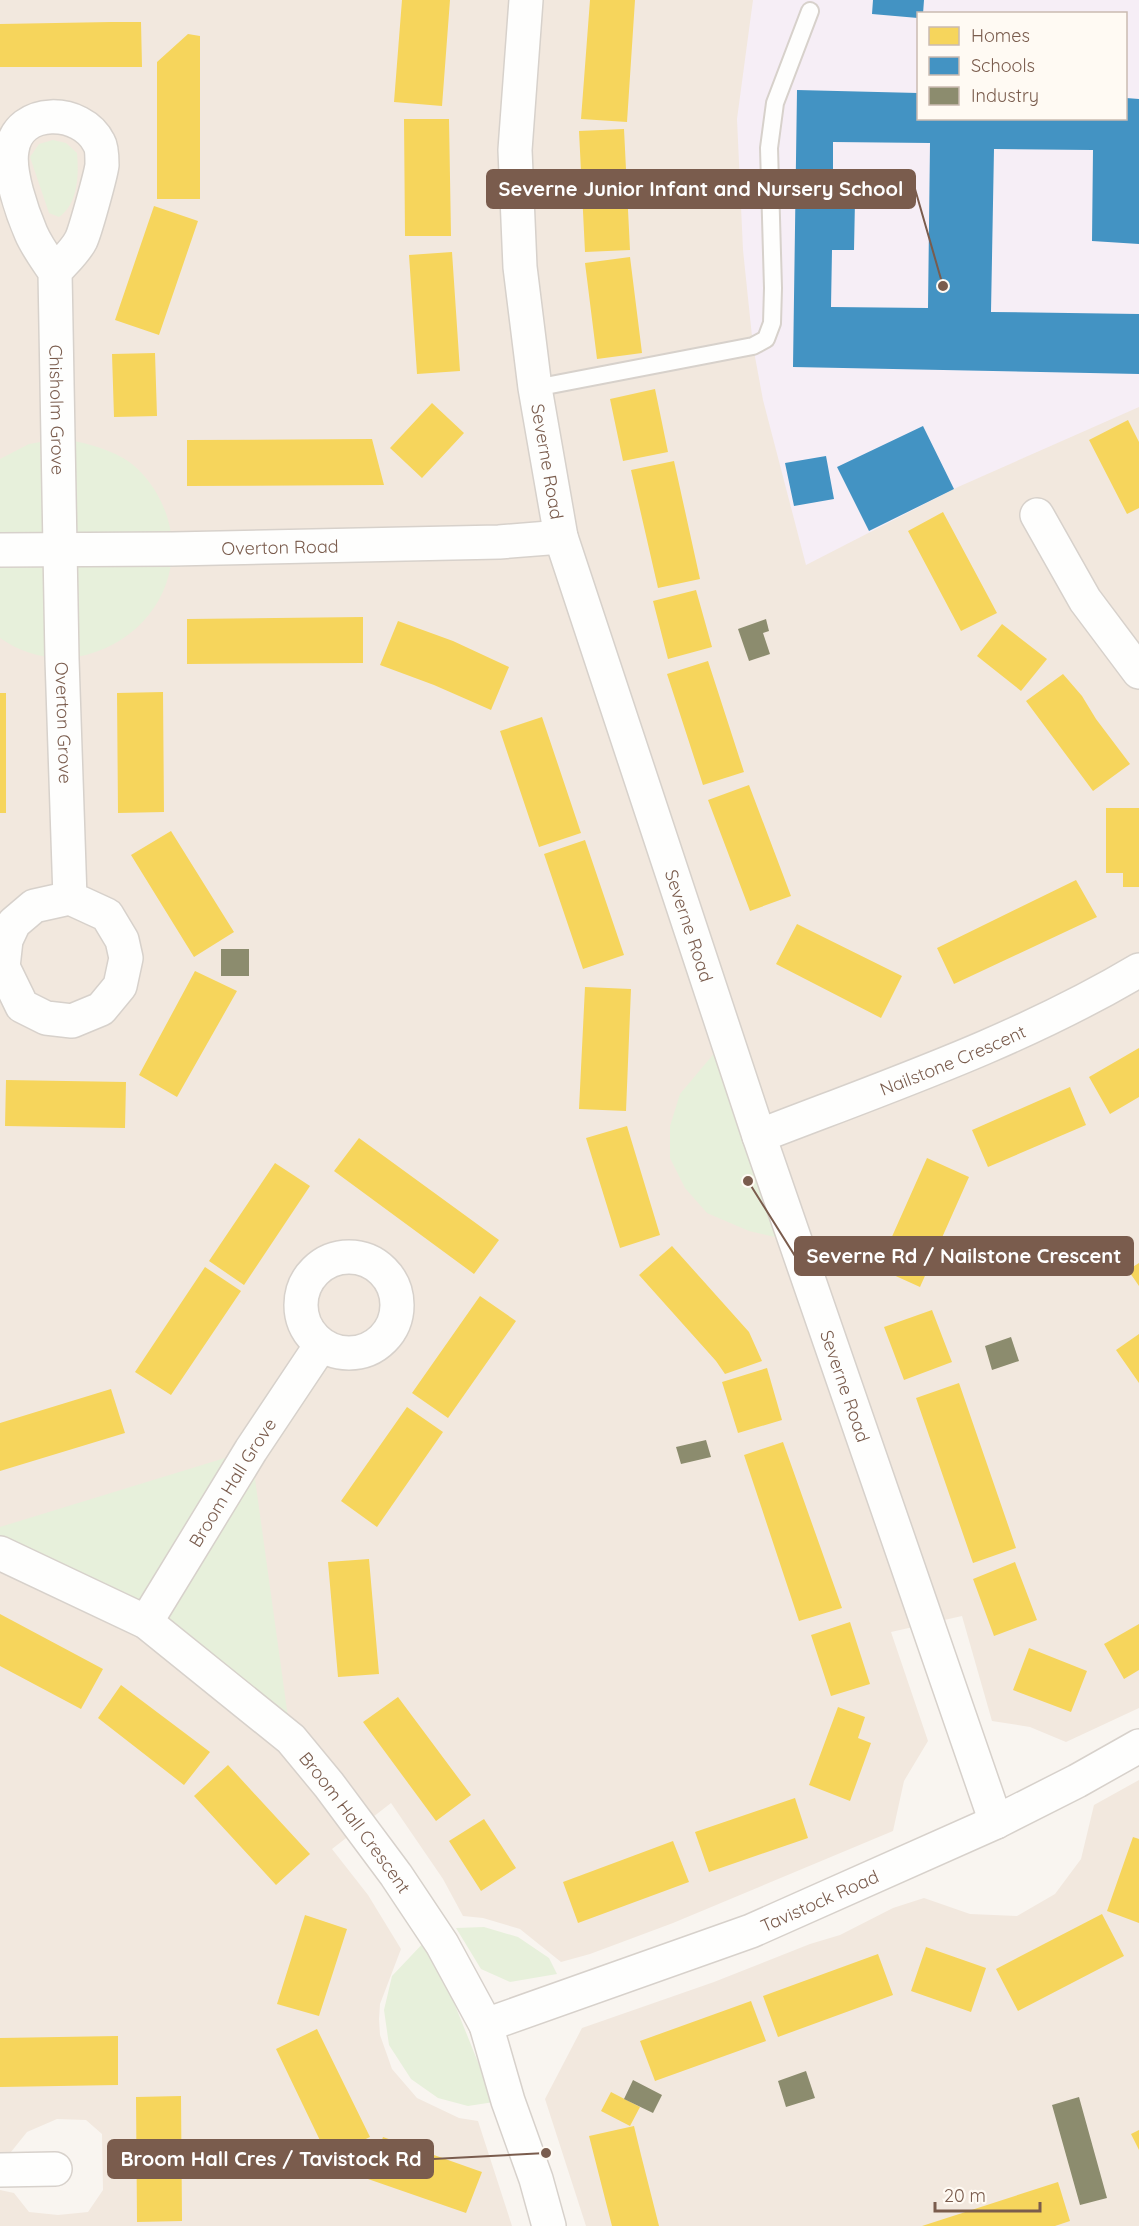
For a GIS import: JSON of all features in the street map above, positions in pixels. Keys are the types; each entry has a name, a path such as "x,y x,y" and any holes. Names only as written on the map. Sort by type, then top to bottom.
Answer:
{"street":[{"name":"Severne Road","path":"526,0 515,150 520,267 536,388 561,537 759,1136 996,1822"},
{"name":"Chisholm Grove","path":"55,272 60,549"},
{"path":"1037,515 1085,600 1139,672"},
{"name":"Overton Road","path":"0,550 172,549 488,542 561,537"},
{"name":"Overton Grove","path":"60,549 70,898"},
{"name":"Nailstone Crescent","path":"759,1136 1022,1033 1139,970"},
{"name":"Broom Hall Grove","path":"146,1622 251,1449 321,1346"},
{"name":"Broom Hall Crescent","path":"0,1553 146,1622 291,1739 329,1785 396,1875 442,1944 486,2025 549,2226"},
{"name":"Tavistock Road","path":"486,2025 751,1931 996,1822 1077,1781 1139,1746"},
{"path":"0,2170 55,2169"}],"lane":[{"path":"536,388 753,346 766,339 772,323 769,148 775,103 810,11"}],"shaded area":[{"path":"0,0 1139,0 1139,1708 1066,1742 1030,1727 992,1721 962,1616 891,1632 928,1741 904,1781 893,1831 673,1923 590,1954 561,1962 520,1929 483,1918 463,1916 443,1879 391,1803 332,1849 368,1895 401,1949 380,2004 380,2035 392,2069 417,2098 459,2118 478,2121 512,2226 0,2226 0,2190 14,2193 29,2212 58,2215 88,2212 103,2190 102,2134 86,2120 57,2119 27,2132 11,2152 0,2155"},
{"path":"753,0 1139,0 1139,407 958,487 806,565 763,400 753,346 743,250 737,119"},
{"path":"1139,1780 1139,2226 586,2226 545,2099 582,2028 840,1935 893,1908 924,1898 970,1914 1017,1916 1055,1894 1081,1859 1094,1805"}],"green space":[{"path":"53,140 66,143 77,153 78,170 74,197 59,217 49,213 30,157 39,144"},
{"path":"58,439 83,443 108,451 138,469 157,494 168,519 172,544 170,569 163,592 150,613 133,631 111,645 86,655 63,658 30,653 0,638 0,459 29,444"},
{"path":"727,1038 796,1242 749,1231 707,1213 685,1188 670,1158 670,1126 680,1094"},
{"path":"251,1450 291,1739 146,1622 0,1553 0,1527"},
{"path":"484,1927 518,1937 549,1958 557,1974 510,1982 481,1969 456,1928"},
{"path":"428,1938 494,2102 468,2106 438,2098 411,2079 389,2045 384,2010 392,1976"}],"building: Homes":[{"path":"402,0 450,0 442,106 394,102"},
{"path":"590,0 635,0 627,122 581,119"},
{"path":"141,22 142,67 0,67 0,24"},
{"path":"188,34 200,36 200,199 157,199 157,62"},
{"path":"404,119 449,119 451,236 405,236"},
{"path":"624,129 630,250 585,252 579,131"},
{"path":"154,206 198,221 159,335 115,320"},
{"path":"452,252 460,371 417,374 409,255"},
{"path":"630,257 642,353 597,359 585,263"},
{"path":"155,353 157,416 114,417 112,354"},
{"path":"655,389 668,452 623,461 610,399"},
{"path":"432,403 464,433 422,478 390,448"},
{"path":"1128,420 1139,442 1139,508 1127,514 1089,440"},
{"path":"372,439 384,485 187,486 187,440"},
{"path":"674,461 700,579 658,588 631,470"},
{"path":"943,512 997,613 961,631 908,531"},
{"path":"696,590 712,647 668,659 653,601"},
{"path":"363,617 363,663 187,664 187,619"},
{"path":"398,621 453,641 509,667 491,710 380,665"},
{"path":"1002,624 1047,659 1021,691 977,656"},
{"path":"708,661 744,772 703,785 667,674"},
{"path":"1063,674 1082,696 1096,719 1130,764 1093,791 1026,701"},
{"path":"163,692 164,812 118,813 117,693"},
{"path":"0,693 6,693 6,813 0,813"},
{"path":"542,717 581,833 539,847 500,731"},
{"path":"749,785 791,896 750,911 708,800"},
{"path":"1106,808 1139,808 1139,887 1123,887 1123,873 1106,873"},
{"path":"171,831 234,932 194,957 131,855"},
{"path":"585,840 624,955 583,969 544,854"},
{"path":"1076,880 1097,917 954,984 937,948"},
{"path":"797,924 902,976 881,1018 776,964"},
{"path":"195,971 237,991 177,1097 139,1075"},
{"path":"585,987 631,989 626,1111 579,1109"},
{"path":"1139,1048 1139,1097 1110,1114 1089,1077"},
{"path":"6,1080 126,1082 125,1128 5,1126"},
{"path":"1070,1087 1086,1125 988,1167 972,1130"},
{"path":"627,1126 660,1235 620,1248 586,1138"},
{"path":"359,1138 499,1240 474,1274 334,1171"},
{"path":"927,1158 969,1177 920,1287 878,1268"},
{"path":"275,1163 310,1186 244,1285 209,1261"},
{"path":"672,1246 749,1332 762,1361 725,1374 639,1275"},
{"path":"1139,1263 1139,1286 1128,1270"},
{"path":"205,1267 241,1291 171,1395 135,1372"},
{"path":"480,1296 516,1321 448,1418 412,1393"},
{"path":"932,1310 952,1362 904,1380 884,1327"},
{"path":"1139,1334 1139,1383 1116,1350"},
{"path":"767,1368 782,1420 738,1433 722,1382"},
{"path":"959,1383 1016,1548 973,1563 916,1398"},
{"path":"111,1389 125,1433 0,1471 0,1423"},
{"path":"407,1407 443,1432 377,1527 341,1501"},
{"path":"783,1442 842,1608 799,1621 744,1455"},
{"path":"369,1559 379,1674 338,1677 328,1562"},
{"path":"1015,1562 1037,1620 994,1636 973,1579"},
{"path":"0,1614 103,1669 81,1709 0,1666"},
{"path":"850,1622 870,1684 831,1696 811,1635"},
{"path":"1139,1624 1139,1670 1124,1679 1104,1644"},
{"path":"1029,1648 1087,1671 1071,1712 1013,1690"},
{"path":"121,1685 210,1752 184,1785 98,1718"},
{"path":"398,1697 471,1795 436,1821 363,1722"},
{"path":"838,1707 865,1717 858,1738 871,1743 850,1801 809,1785"},
{"path":"228,1765 310,1854 276,1885 194,1796"},
{"path":"795,1798 808,1838 709,1872 695,1832"},
{"path":"484,1819 516,1868 481,1891 449,1841"},
{"path":"1133,1837 1139,1839 1139,1923 1107,1911"},
{"path":"673,1841 689,1882 578,1923 563,1882"},
{"path":"1102,1914 1124,1956 1018,2011 996,1969"},
{"path":"305,1915 347,1929 319,2016 277,2004"},
{"path":"926,1947 986,1968 971,2012 911,1991"},
{"path":"878,1954 893,1995 778,2037 763,1996"},
{"path":"751,2001 766,2041 655,2081 640,2041"},
{"path":"317,2029 370,2137 328,2157 276,2049"},
{"path":"118,2036 118,2085 0,2087 0,2038"},
{"path":"611,2092 640,2107 630,2126 601,2111"},
{"path":"181,2096 182,2221 137,2222 136,2097"},
{"path":"634,2126 659,2226 612,2226 589,2136"},
{"path":"1139,2130 1139,2150 1131,2134"},
{"path":"383,2137 482,2172 466,2213 368,2179"},
{"path":"1058,2182 1070,2221 1055,2226 922,2226"}],"building: Schools":[{"path":"873,0 924,0 923,12 917,12 917,18 872,14"},
{"path":"797,90 917,93 917,120 1127,120 1127,98 1139,99 1139,244 1092,241 1093,150 994,149 991,312 1139,314 1139,374 793,367","holes":["833,142 930,143 928,308 831,307 832,250 854,250 855,200 833,200"]},
{"path":"923,426 954,489 869,531 837,467"},
{"path":"826,456 834,499 794,506 785,463"}],"building: Industry":[{"path":"766,619 769,631 763,633 770,654 749,661 738,629"},
{"path":"221,949 249,949 249,976 221,976"},
{"path":"1011,1337 1019,1361 992,1370 985,1346"},
{"path":"706,1440 711,1457 681,1464 676,1447"},
{"path":"806,2071 815,2098 786,2107 778,2081"},
{"path":"633,2080 662,2095 653,2113 624,2099"},
{"path":"1079,2097 1107,2198 1080,2205 1052,2105"}],"place":[{"name":"Severne Junior Infant and Nursery School","path":"943,286"},
{"name":"Severne Rd / Nailstone Crescent","path":"748,1181"},
{"name":"Broom Hall Cres / Tavistock Rd","path":"546,2153"}]}
